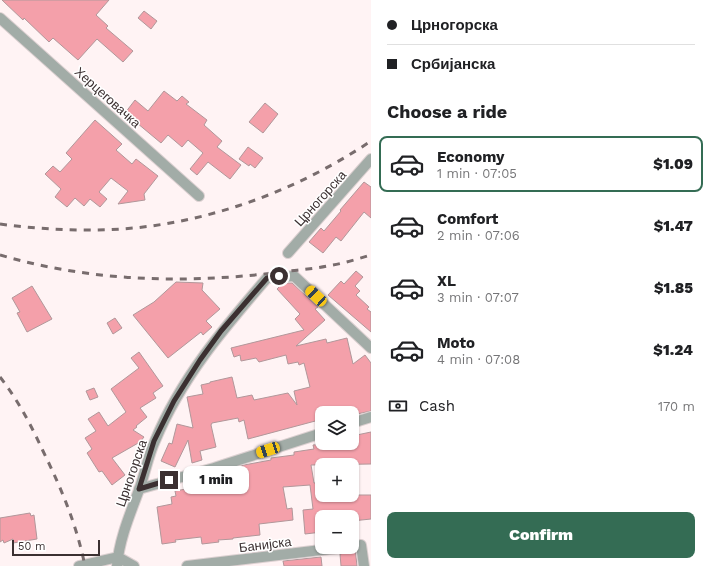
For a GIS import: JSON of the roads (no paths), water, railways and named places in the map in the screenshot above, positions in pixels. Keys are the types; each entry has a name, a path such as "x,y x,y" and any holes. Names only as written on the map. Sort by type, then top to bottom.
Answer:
{"street":[{"name":"Херцеговачка","path":"0,18 199,196"},
{"name":"Црногорска","path":"288,253 371,159"},
{"name":"Црногорска","path":"117,561 154,441 174,401 200,360 221,331 267,278 294,276 371,348"},
{"path":"359,421 371,417"},
{"path":"139,489 214,468 315,435"},
{"path":"361,545 364,566"},
{"name":"Банијска","path":"187,566 315,551"},
{"path":"79,566 117,561 134,566"}],"railway":[{"path":"0,224 66,230 126,229 200,217 272,194 339,161 371,141"},
{"path":"0,255 70,271 140,278 175,279 246,276 310,269 338,264 371,255"},
{"path":"0,377 24,413 56,479 73,521 85,566"}]}
